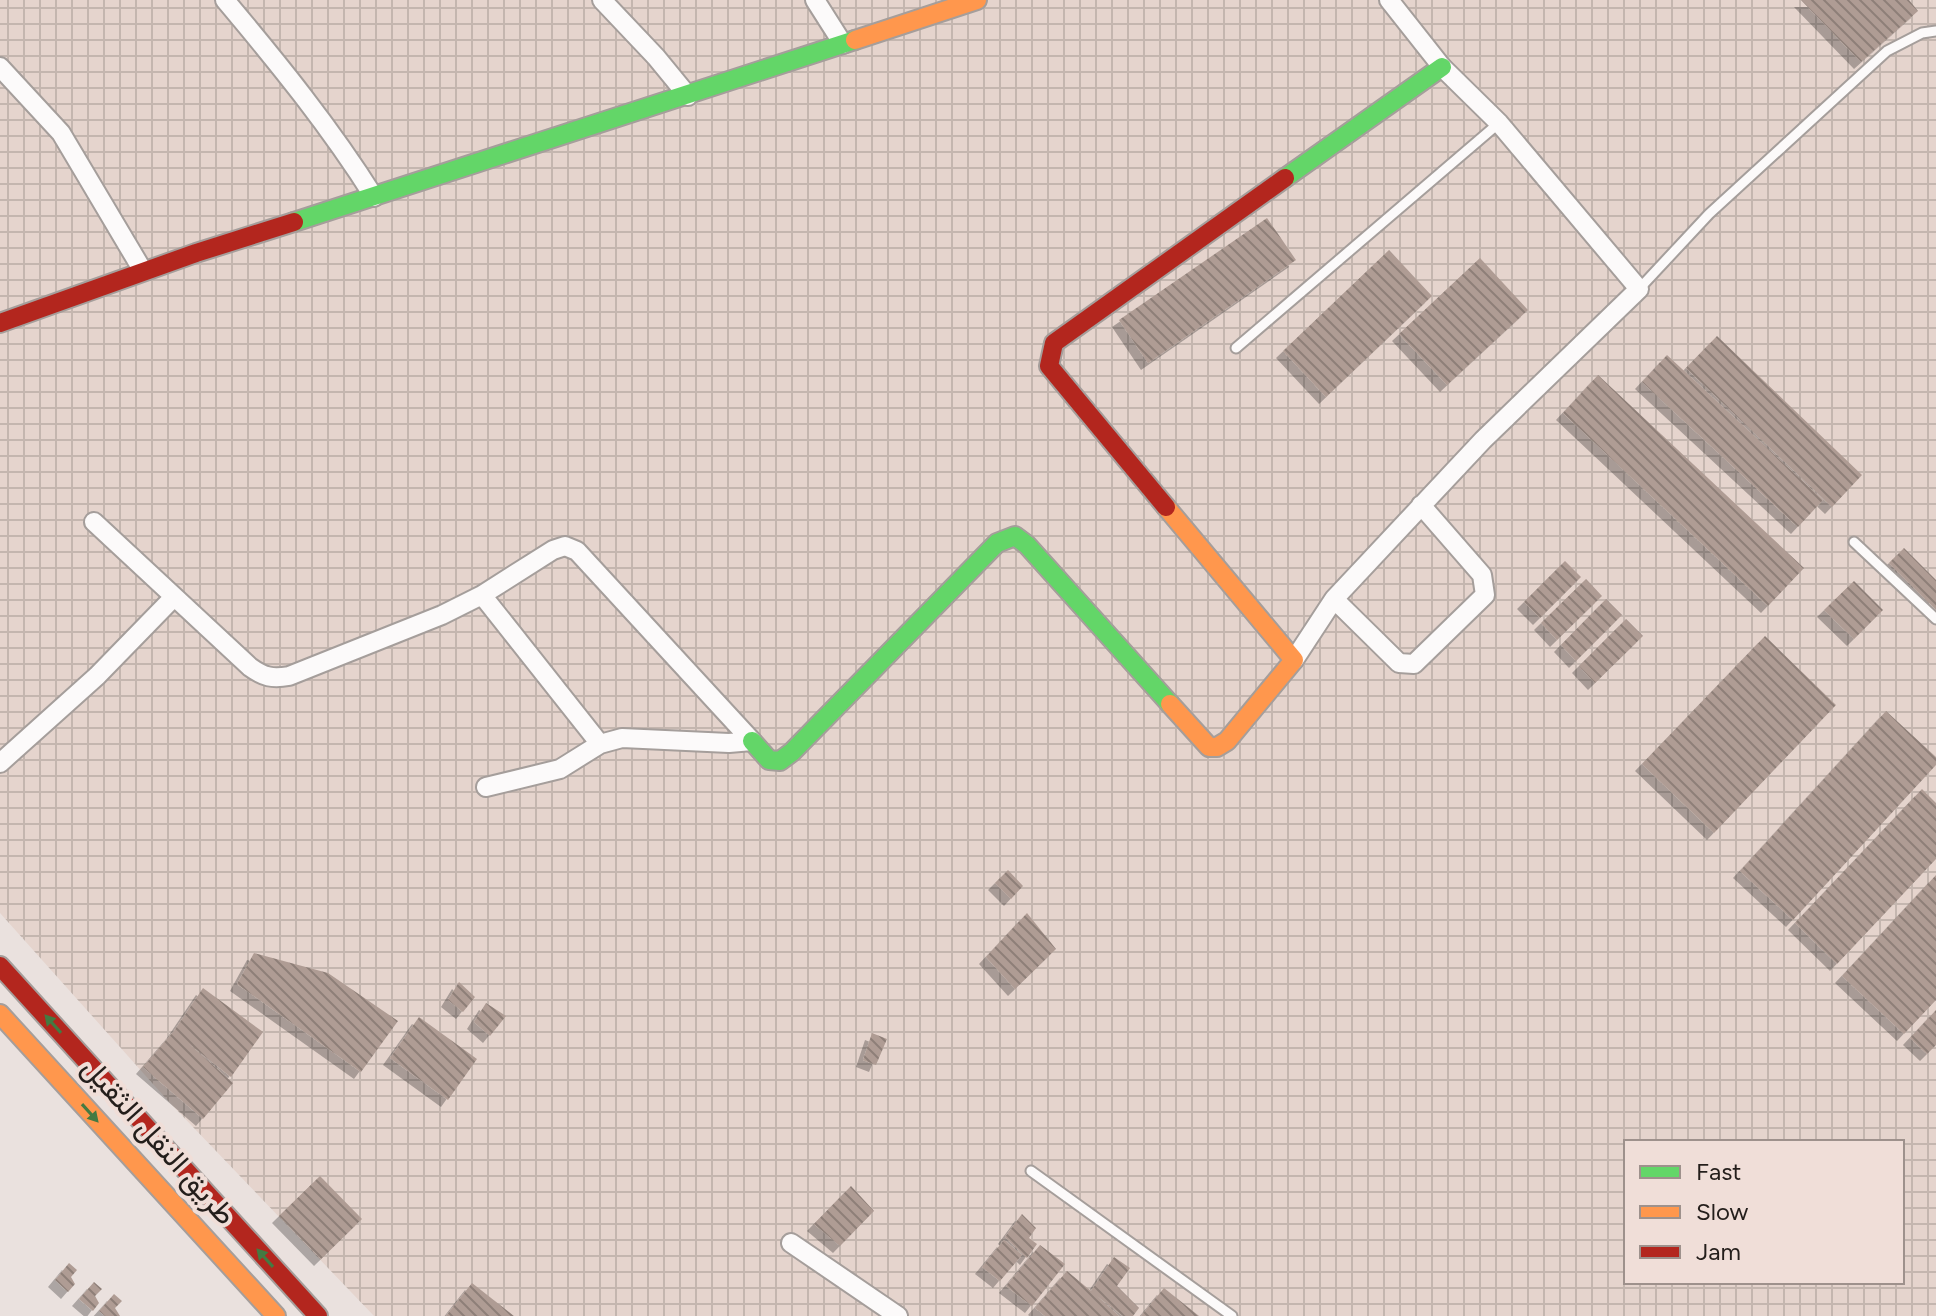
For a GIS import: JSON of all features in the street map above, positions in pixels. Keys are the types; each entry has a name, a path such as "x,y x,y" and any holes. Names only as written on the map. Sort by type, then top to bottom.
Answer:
{"main road":[{"path":"0,323 143,271 977,0"},
{"path":"752,741 769,760 780,761 792,752 997,543 1015,536 1027,545 1209,747 1217,747 1227,741 1294,660 1049,366 1050,353 1054,343 1442,67"},
{"name":"طريق النقل الثقيل","path":"0,966 318,1316"},
{"name":"طريق النقل الثقيل","path":"0,1014 276,1316"}],"street":[{"path":"225,0 340,146 374,197"},
{"path":"602,0 688,96"},
{"path":"815,0 843,44"},
{"path":"1294,660 1334,599 1421,505 1483,440 1639,289 1499,123 1442,67 1389,0"},
{"path":"0,67 61,133 143,271"},
{"path":"1334,599 1399,663 1414,664 1485,595 1482,575 1421,505"},
{"path":"94,522 250,667 265,677 276,678 289,676 442,615 565,546 577,551 752,741"},
{"path":"482,595 600,744"},
{"path":"0,763 97,676 173,598"},
{"path":"486,787 560,769 600,744 622,738 729,743 752,741"},
{"path":"791,1243 898,1316"}],"lane":[{"path":"1639,289 1709,214 1887,51 1922,33 1936,31"},
{"path":"1236,348 1499,123"},
{"path":"1854,542 1936,619"},
{"path":"1031,1171 1232,1316"}],"shaded area":[{"path":"0,0 1936,0 1936,1316 374,1316 170,1103 0,913"}],"building":[{"path":"1801,0 1909,0 1918,11 1861,62"},
{"path":"1267,218 1296,260 1148,363 1119,320"},
{"path":"1389,250 1432,296 1326,397 1283,351"},
{"path":"1480,258 1528,310 1447,385 1399,334"},
{"path":"1717,336 1862,475 1832,507 1686,368"},
{"path":"1667,355 1823,500 1798,527 1642,382"},
{"path":"1598,375 1804,568 1768,606 1563,413"},
{"path":"1904,548 1936,580 1936,610 1889,563"},
{"path":"1565,561 1581,577 1540,618 1524,602"},
{"path":"1586,579 1602,596 1557,640 1541,623"},
{"path":"1854,581 1883,610 1854,639 1824,610"},
{"path":"1606,599 1622,615 1576,661 1561,645"},
{"path":"1626,619 1643,636 1595,683 1579,666"},
{"path":"1765,636 1836,705 1714,833 1642,764"},
{"path":"1886,711 1936,757 1936,765 1793,920 1740,871"},
{"path":"1922,789 1936,803 1936,859 1837,964 1795,923"},
{"path":"1008,870 1023,886 1011,899 995,883"},
{"path":"1936,875 1936,1000 1904,1034 1842,976"},
{"path":"1027,913 1056,949 1015,989 986,957"},
{"path":"254,953 328,973 398,1021 361,1072 237,984"},
{"path":"459,982 475,997 463,1012 448,1000"},
{"path":"203,988 263,1032 231,1077 188,1043 233,1083 203,1119 143,1067 174,1031"},
{"path":"486,1003 506,1016 490,1036 474,1022"},
{"path":"1936,1010 1936,1045 1927,1054 1910,1038"},
{"path":"419,1017 477,1059 448,1100 390,1058"},
{"path":"872,1033 887,1039 876,1065 863,1060"},
{"path":"320,1176 362,1219 321,1259 279,1216"},
{"path":"851,1186 874,1211 840,1246 814,1224"},
{"path":"1022,1214 1036,1228 1029,1238 1037,1244 1027,1258 1005,1237"},
{"path":"1004,1240 1022,1255 1000,1281 982,1267"},
{"path":"1040,1245 1065,1264 1032,1306 1006,1286"},
{"path":"1114,1257 1130,1268 1117,1286 1139,1308 1133,1316 1123,1316 1097,1296 1119,1316 1045,1316 1035,1308 1067,1271 1091,1291"},
{"path":"69,1263 77,1270 71,1277 75,1284 68,1292 55,1280"},
{"path":"94,1282 102,1289 95,1296 99,1303 93,1311 79,1299"},
{"path":"472,1283 514,1316 446,1316"},
{"path":"1164,1288 1199,1316 1141,1316"},
{"path":"114,1294 122,1301 115,1308 120,1316 105,1316 99,1311"}],"traffic: fast":[{"path":"294,222 855,40"},
{"path":"1285,178 1442,67"},
{"path":"752,741 769,760 780,761 792,752 997,543 1015,536 1027,545 1170,704"}],"traffic: slow":[{"path":"855,40 977,0"},
{"path":"1166,507 1294,660 1227,741 1217,747 1209,747 1170,704"},
{"path":"0,1014 276,1316"}],"traffic: jam":[{"path":"1166,507 1049,366 1054,343 1285,178"},
{"path":"0,323 196,253 294,222"},
{"path":"0,966 318,1316"}]}
